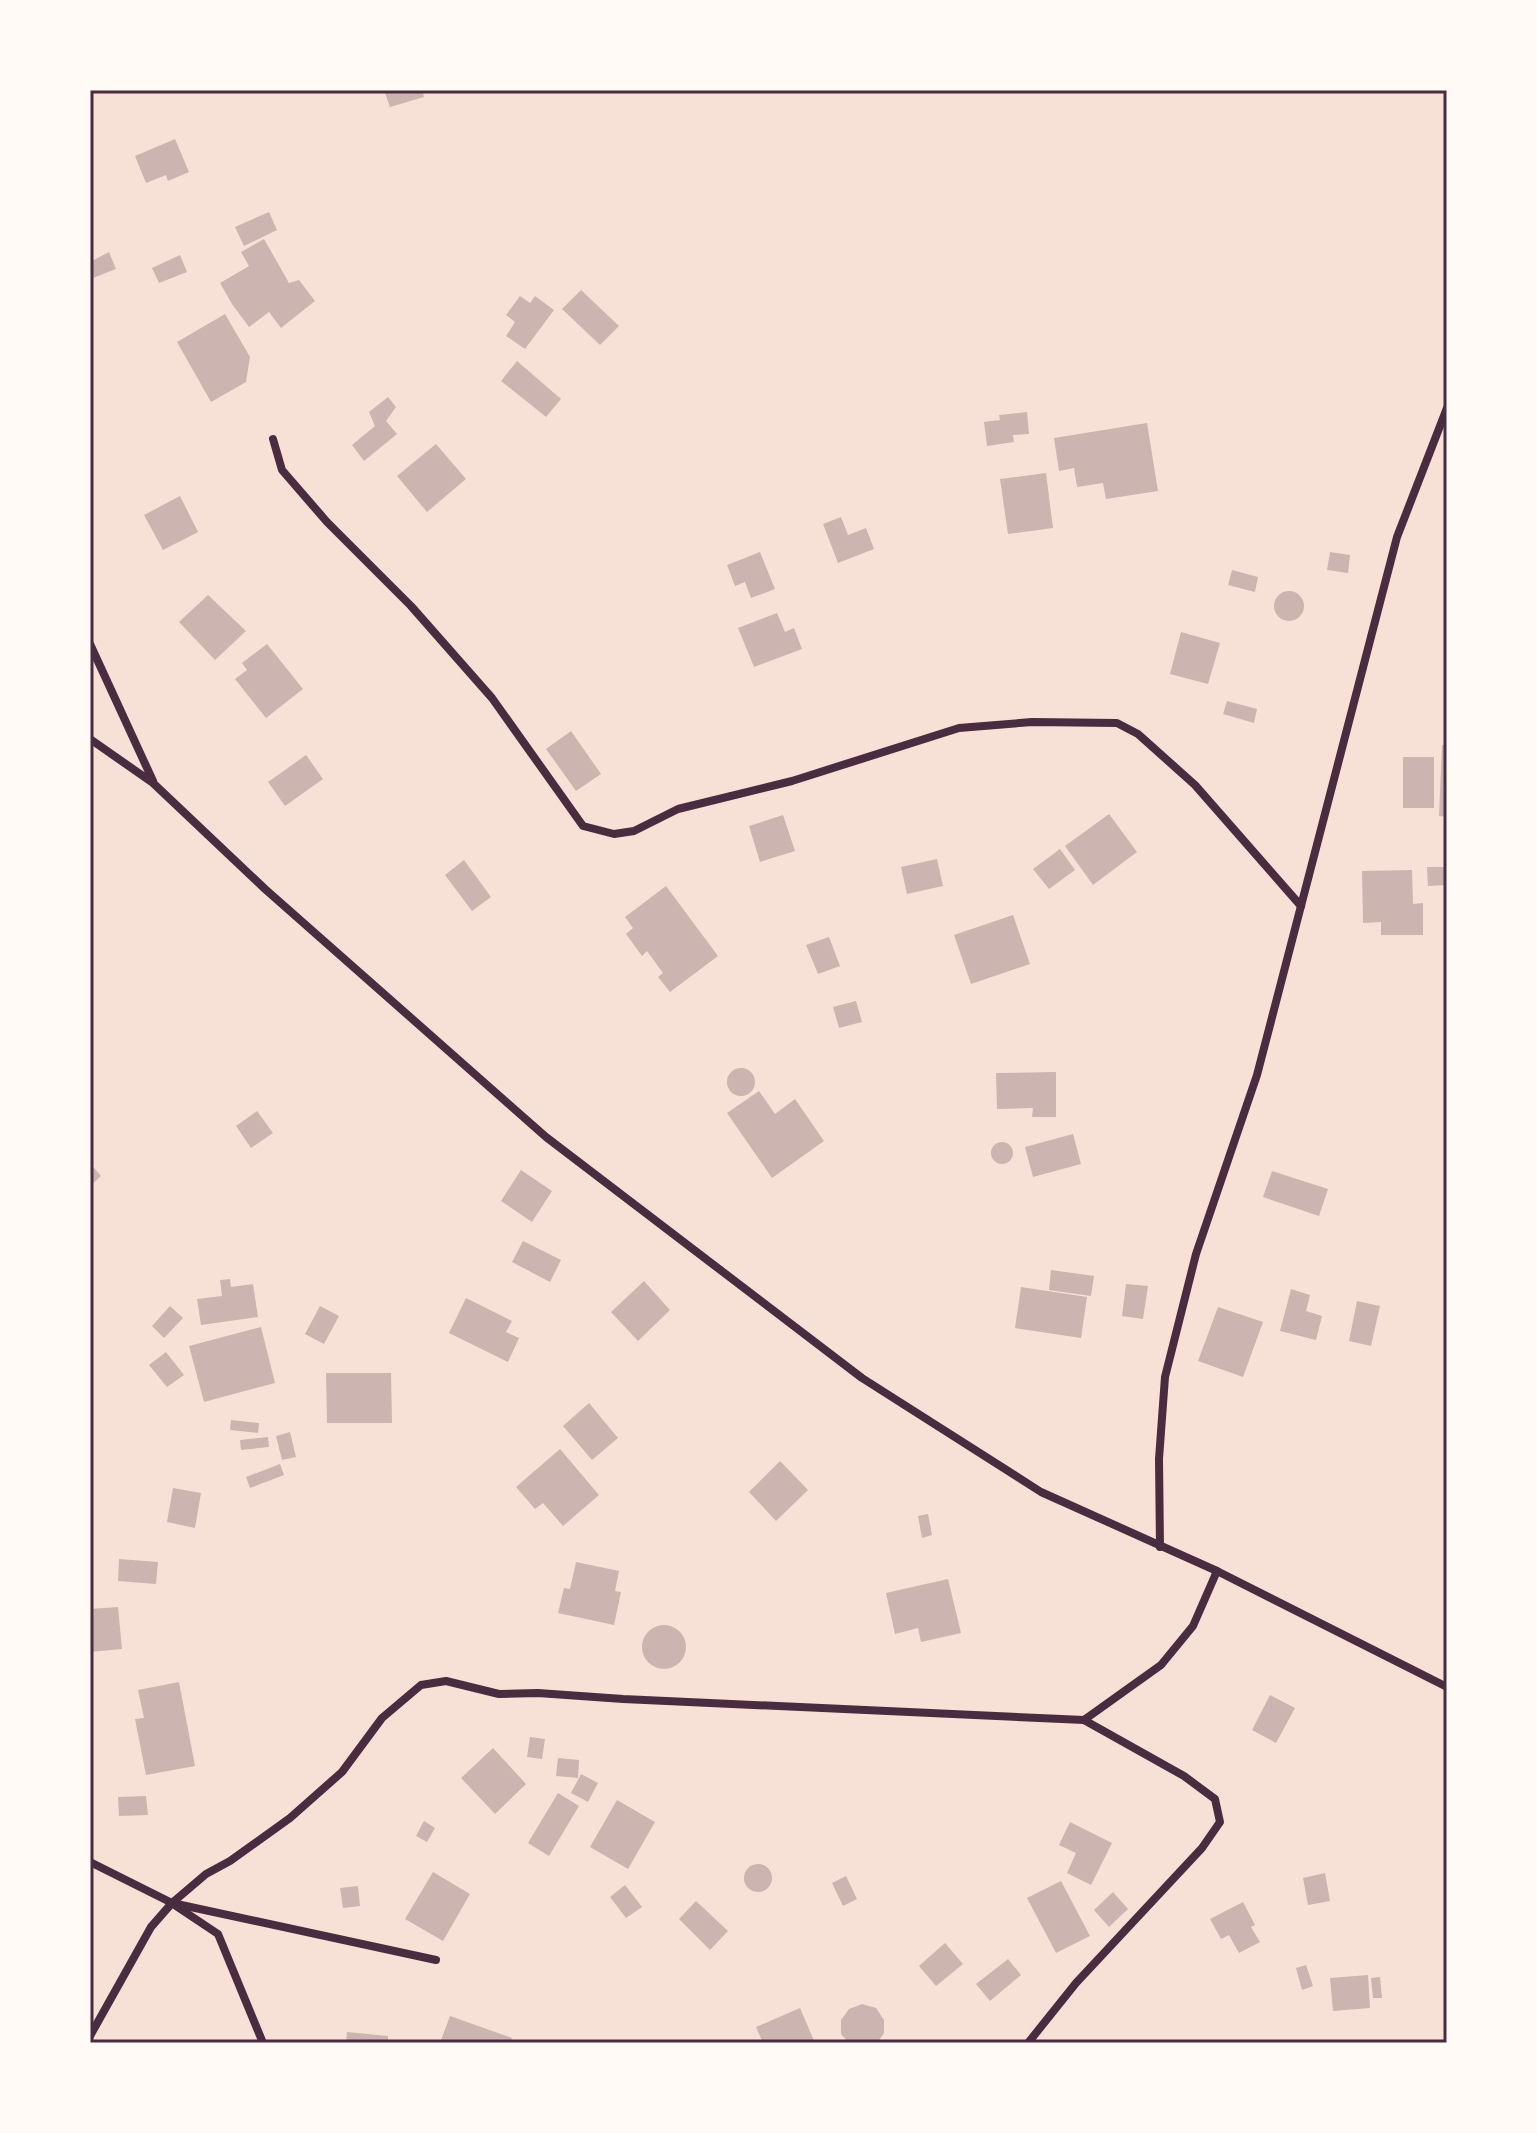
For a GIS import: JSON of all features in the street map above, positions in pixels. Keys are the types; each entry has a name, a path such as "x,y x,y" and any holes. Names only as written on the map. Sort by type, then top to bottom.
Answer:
{"street":[{"path":"1160,1547 1159,1459 1165,1377 1196,1254 1257,1075 1397,537 1447,408"},
{"path":"273,439 282,470 327,522 411,606 492,698 583,826 614,834 634,831 678,809 792,781 959,728 1032,722 1117,723 1138,734 1195,785 1301,906"},
{"path":"90,644 153,783"},
{"path":"90,739 153,783 265,889 546,1137 862,1378 1041,1492 1217,1571 1447,1687"},
{"path":"1084,1720 1161,1665 1193,1626 1217,1571"},
{"path":"90,2036 151,1927 172,1903 206,1874 230,1861 290,1818 342,1772 382,1718 421,1685 446,1681 499,1694 538,1693 1084,1720 1184,1776 1215,1799 1220,1822 1202,1848 1076,1983 1028,2043"},
{"path":"90,1862 172,1903 218,1934 263,2043"},
{"path":"172,1903 436,1960"}],"building":[{"path":"384,90 422,90 424,97 390,107"},
{"path":"175,139 189,172 168,181 166,175 146,183 135,156"},
{"path":"269,212 277,230 244,246 235,227"},
{"path":"264,239 289,283 299,280 315,301 281,328 269,312 249,327 220,283 249,266 241,252"},
{"path":"109,252 116,269 93,278 90,262"},
{"path":"180,255 187,272 159,283 152,268"},
{"path":"581,290 619,326 600,345 562,309"},
{"path":"520,296 530,303 535,296 554,310 525,349 506,336 515,322 506,315"},
{"path":"225,314 250,357 246,382 211,402 177,342"},
{"path":"517,361 561,399 546,417 501,381"},
{"path":"388,397 396,407 386,421 397,434 364,461 352,445 375,426 369,412"},
{"path":"1027,412 1029,434 1013,435 1014,442 987,446 984,422 1000,420 999,415"},
{"path":"1147,423 1158,491 1106,499 1103,483 1077,487 1074,468 1059,471 1054,438"},
{"path":"436,444 466,479 427,512 397,476"},
{"path":"1046,473 1053,528 1008,534 1000,479"},
{"path":"180,496 198,532 163,550 144,515"},
{"path":"841,517 848,535 866,528 874,549 838,563 823,524"},
{"path":"760,552 775,589 751,598 745,582 735,586 727,565"},
{"path":"1330,552 1350,555 1348,573 1327,570"},
{"path":"1232,570 1258,577 1255,592 1228,585"},
{"path":"1289,591 1299,596 1304,606 1299,616 1289,621 1279,616 1274,606 1279,596"},
{"path":"208,595 246,631 215,660 179,622"},
{"path":"777,613 785,632 794,628 802,649 754,667 738,628"},
{"path":"1181,632 1220,643 1208,684 1170,674"},
{"path":"267,644 303,689 266,718 235,679 247,670 242,663"},
{"path":"1227,701 1257,709 1254,723 1223,714"},
{"path":"571,731 601,774 576,791 546,749"},
{"path":"1442,745 1447,745 1447,817 1439,816"},
{"path":"306,755 323,779 285,806 268,782"},
{"path":"1403,757 1434,757 1434,808 1403,808"},
{"path":"1109,814 1137,852 1093,885 1065,846"},
{"path":"783,815 795,851 760,862 749,826"},
{"path":"1060,849 1075,870 1049,889 1033,869"},
{"path":"937,859 943,886 907,894 901,867"},
{"path":"464,860 491,897 472,911 445,875"},
{"path":"1427,867 1447,867 1447,885 1428,886"},
{"path":"1412,870 1413,904 1423,903 1423,935 1381,935 1381,922 1363,923 1362,871"},
{"path":"666,886 718,956 670,992 658,977 663,973 647,951 642,956 626,934 633,928 625,917"},
{"path":"1013,915 1030,964 971,984 954,935"},
{"path":"829,937 840,966 818,974 806,945"},
{"path":"856,1001 862,1022 839,1028 833,1007"},
{"path":"741,1068 751,1072 755,1082 751,1092 741,1096 731,1092 727,1082 731,1072"},
{"path":"1056,1072 1056,1117 1032,1117 1033,1108 997,1109 996,1073"},
{"path":"759,1091 775,1114 795,1099 824,1141 772,1178 727,1113"},
{"path":"257,1111 273,1133 251,1148 236,1126"},
{"path":"1073,1134 1081,1164 1033,1177 1025,1147"},
{"path":"998,1142 1006,1142 1013,1153 1006,1164 998,1164 991,1157 991,1149"},
{"path":"90,1163 101,1176 90,1186"},
{"path":"521,1170 552,1191 532,1222 501,1201"},
{"path":"1272,1171 1328,1189 1319,1216 1263,1197"},
{"path":"523,1241 561,1260 550,1282 512,1262"},
{"path":"1051,1270 1094,1276 1091,1296 1049,1290"},
{"path":"230,1279 231,1287 253,1284 258,1317 201,1325 197,1299 222,1296 220,1280"},
{"path":"644,1281 670,1310 638,1341 611,1312"},
{"path":"1126,1284 1148,1286 1143,1319 1122,1316"},
{"path":"1021,1287 1087,1297 1081,1338 1015,1328"},
{"path":"1291,1289 1310,1295 1306,1311 1322,1316 1316,1340 1280,1331"},
{"path":"466,1298 512,1321 506,1332 519,1338 508,1362 449,1333"},
{"path":"1357,1301 1380,1306 1371,1346 1349,1341"},
{"path":"170,1306 183,1318 164,1338 152,1326"},
{"path":"320,1306 339,1316 324,1344 305,1334"},
{"path":"1218,1307 1263,1322 1243,1377 1198,1361"},
{"path":"261,1327 275,1383 204,1402 189,1346"},
{"path":"166,1352 184,1375 167,1387 149,1365"},
{"path":"326,1373 391,1373 392,1423 327,1423"},
{"path":"589,1403 618,1438 592,1460 563,1426"},
{"path":"231,1420 259,1423 258,1433 230,1430"},
{"path":"290,1432 296,1457 282,1460 276,1436"},
{"path":"268,1437 269,1447 241,1450 240,1440"},
{"path":"560,1449 599,1495 563,1526 543,1503 535,1509 516,1487"},
{"path":"780,1461 808,1490 776,1521 749,1492"},
{"path":"280,1464 284,1475 250,1488 246,1477"},
{"path":"173,1488 201,1493 195,1528 167,1522"},
{"path":"928,1514 932,1535 922,1538 918,1516"},
{"path":"119,1559 158,1562 156,1584 118,1581"},
{"path":"576,1562 619,1571 615,1591 621,1592 614,1625 558,1613 564,1588 570,1589"},
{"path":"948,1579 961,1633 921,1642 918,1628 895,1634 886,1593"},
{"path":"118,1607 122,1649 90,1652 90,1609"},
{"path":"664,1625 680,1631 686,1647 680,1663 664,1669 648,1663 642,1647 648,1631"},
{"path":"179,1682 195,1766 146,1775 135,1719 144,1718 138,1690"},
{"path":"1270,1695 1295,1708 1276,1743 1252,1730"},
{"path":"530,1737 545,1739 542,1759 527,1757"},
{"path":"493,1748 526,1784 495,1814 461,1778"},
{"path":"558,1758 579,1760 578,1778 556,1776"},
{"path":"581,1774 598,1783 588,1802 571,1793"},
{"path":"558,1793 579,1806 549,1856 528,1843"},
{"path":"146,1796 148,1815 119,1816 118,1797"},
{"path":"617,1800 655,1822 628,1869 590,1847"},
{"path":"424,1821 435,1828 427,1842 416,1836"},
{"path":"1070,1822 1112,1843 1091,1885 1067,1873 1076,1853 1059,1845"},
{"path":"758,1864 768,1868 772,1878 768,1888 758,1892 748,1888 744,1878 748,1868"},
{"path":"433,1872 470,1894 443,1941 405,1919"},
{"path":"1325,1873 1330,1901 1308,1905 1303,1878"},
{"path":"846,1876 857,1899 843,1906 832,1883"},
{"path":"1061,1881 1090,1936 1056,1953 1027,1898"},
{"path":"625,1885 642,1907 626,1918 610,1897"},
{"path":"358,1886 360,1906 343,1908 340,1888"},
{"path":"1113,1892 1128,1909 1109,1927 1094,1910"},
{"path":"696,1901 728,1931 710,1950 679,1919"},
{"path":"1243,1902 1255,1925 1251,1927 1260,1942 1239,1953 1229,1935 1221,1939 1210,1919"},
{"path":"945,1943 963,1964 936,1986 919,1966"},
{"path":"1008,1959 1021,1975 990,2001 976,1984"},
{"path":"1306,1965 1313,1986 1302,1990 1296,1968"},
{"path":"1368,1975 1370,2008 1333,2011 1330,1978"},
{"path":"1380,1977 1382,1998 1373,1998 1371,1978"},
{"path":"862,2004 876,2008 884,2020 884,2033 877,2043 849,2043 841,2034 841,2020 849,2009"},
{"path":"800,2008 815,2043 763,2043 756,2027"},
{"path":"450,2016 512,2038 510,2043 440,2043"},
{"path":"347,2032 388,2036 388,2043 346,2043"}]}
